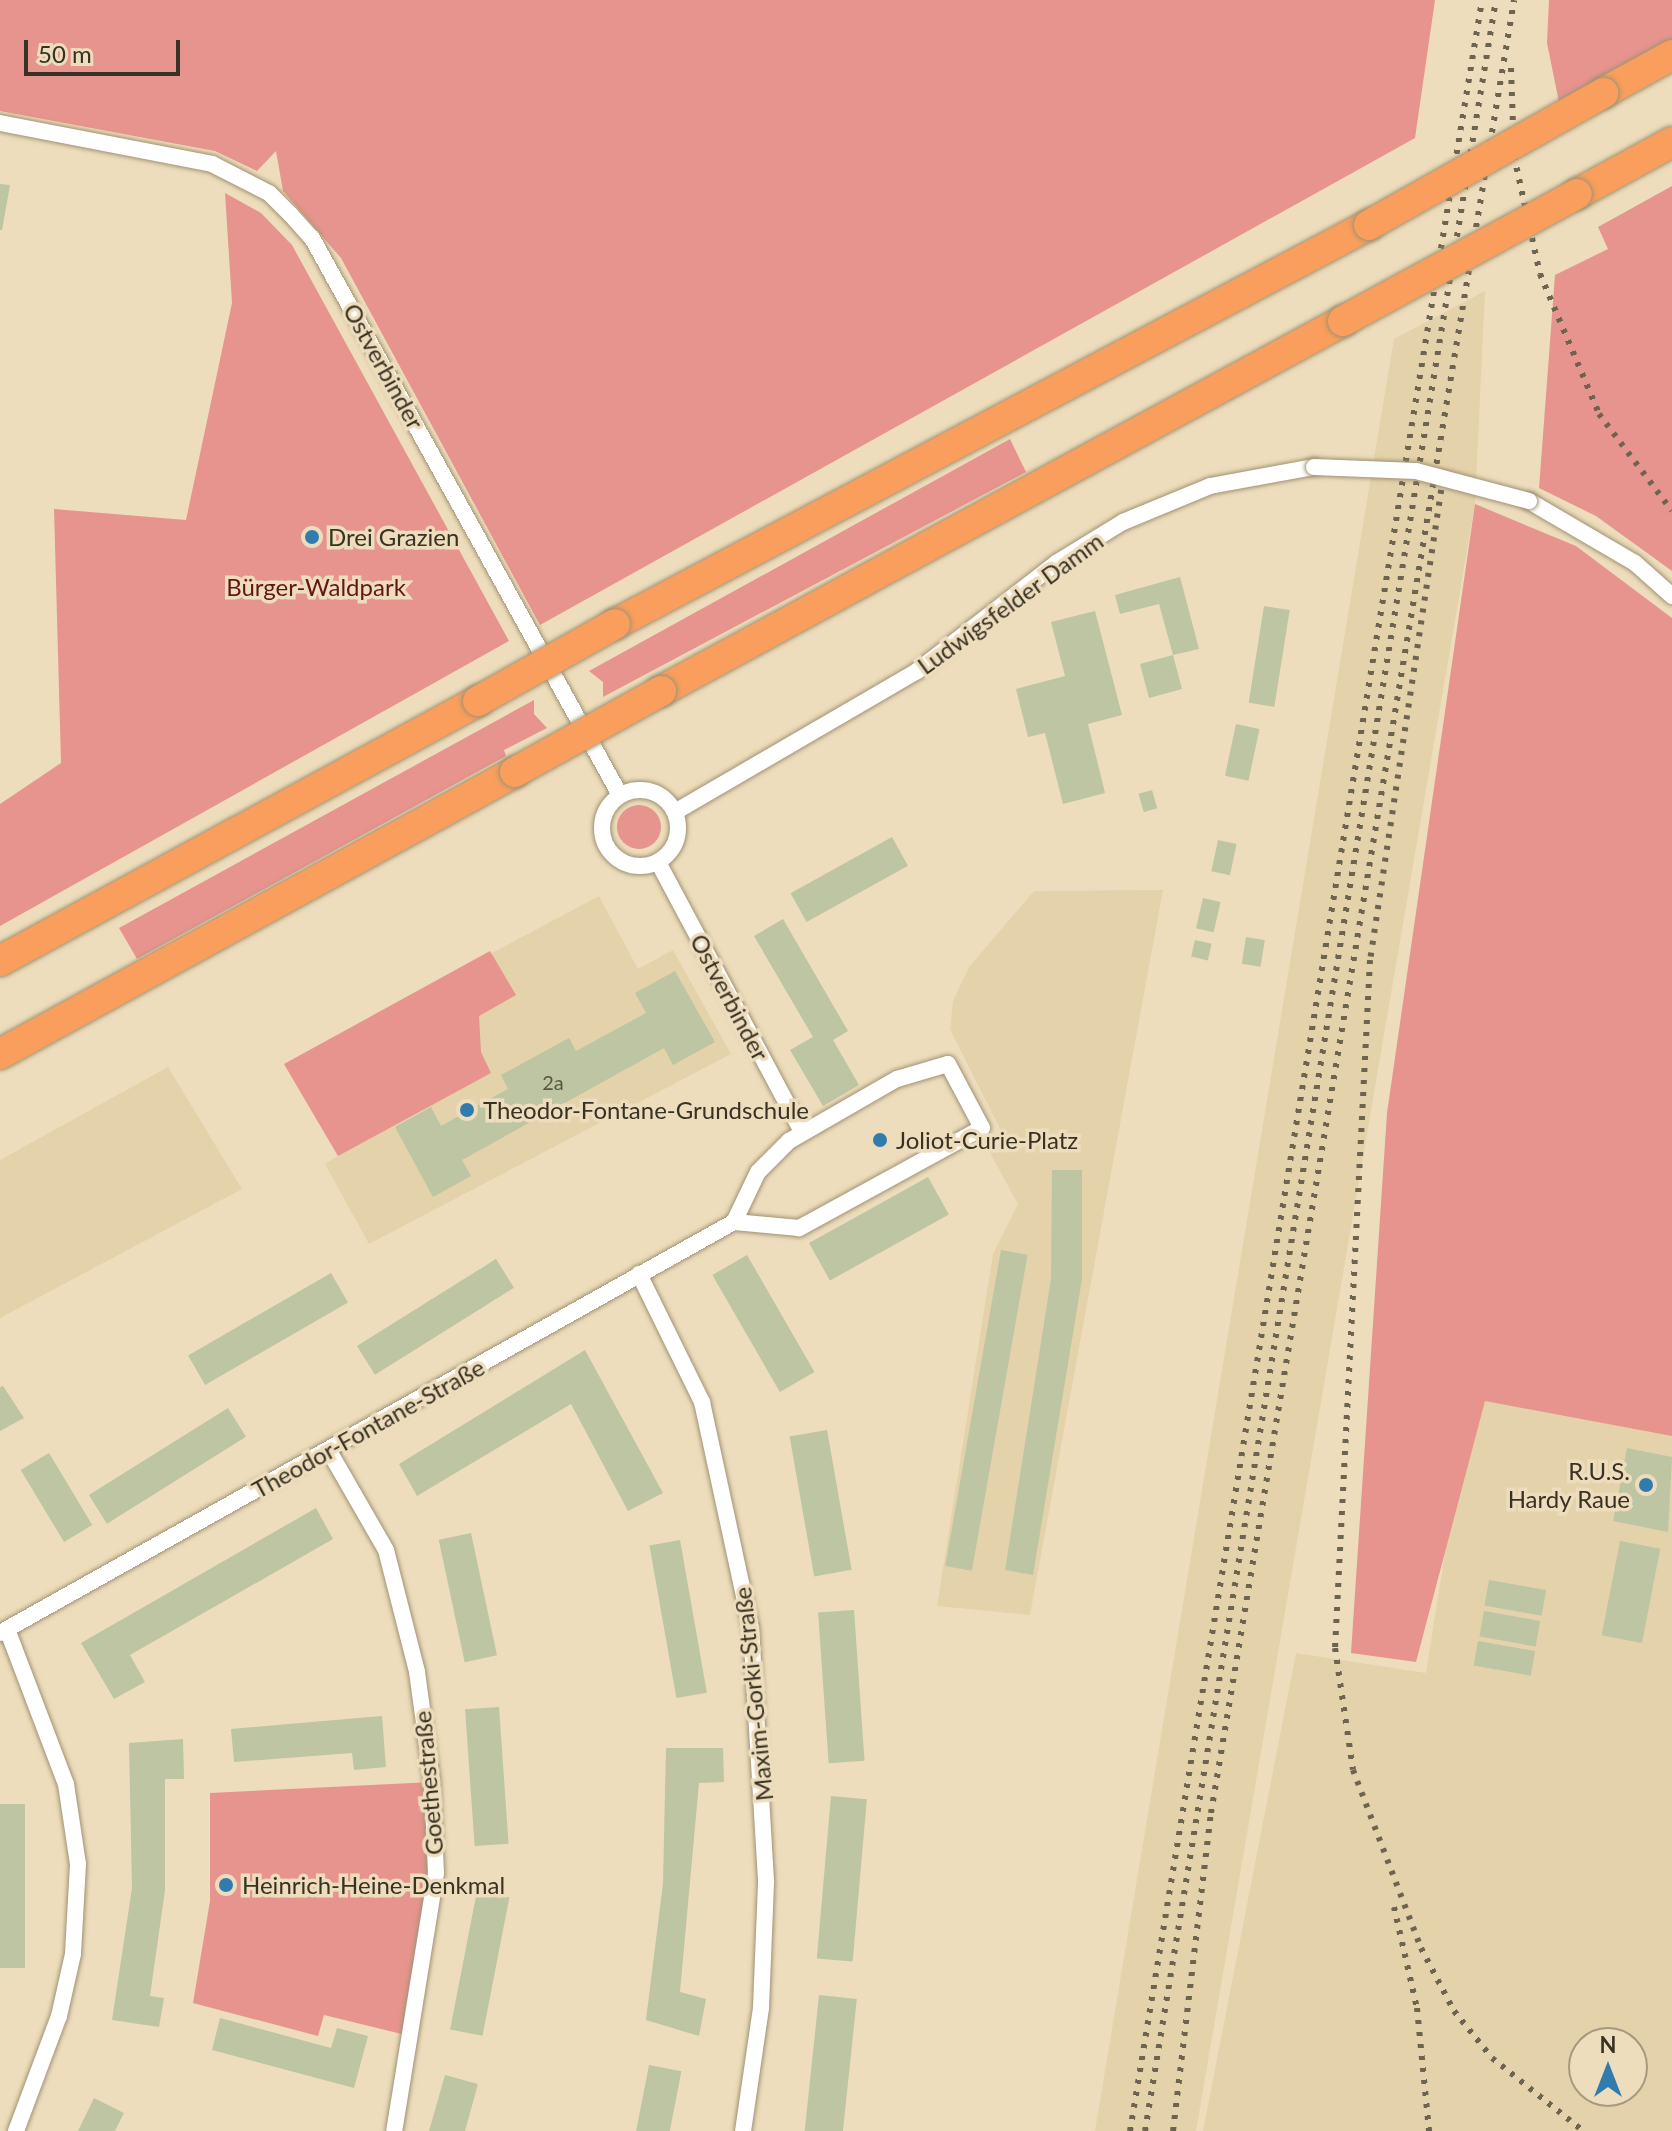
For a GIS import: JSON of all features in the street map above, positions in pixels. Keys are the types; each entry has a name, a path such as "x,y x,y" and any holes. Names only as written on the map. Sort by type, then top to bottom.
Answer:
{"highway":[{"path":"0,961 615,624 1369,225 1672,55"},
{"path":"0,1054 1672,142"}],"street":[{"name":"Ostverbinder","path":"0,123 212,164 269,193 291,215 312,238 620,795"},
{"name":"Ludwigsfelder Damm","path":"675,812 917,671 1056,563 1123,522 1210,486 1314,467 1416,471 1529,501 1635,563 1672,596"},
{"path":"652,791 675,812 677,837 658,862 629,864 606,846 602,821 620,795 652,791"},
{"name":"Ostverbinder","path":"658,862 802,1132"},
{"path":"948,1064 982,1128 799,1228 734,1222 758,1172 802,1132 897,1079 948,1064"},
{"name":"Theodor-Fontane-Straße","path":"4,1631 734,1222"},
{"name":"Maxim-Gorki-Straße","path":"639,1274 702,1402 751,1628 766,1899 743,2131"},
{"name":"Goethestraße","path":"329,1451 386,1550 417,1672 432,1782 436,1873 394,2131"},
{"path":"4,1631 66,1784 78,1864 62,2001 39,2085 16,2131"}],"shaded area":[{"path":"1485,291 1475,504 1196,2131 1095,2131 1394,339"},
{"path":"1163,890 1030,1615 937,1606 993,1254 1018,1204 988,1149 1005,1139 950,1029 953,1001 969,967 1034,891"},
{"name":"Theodor-Fontane-Grundschule","path":"599,896 638,969 673,950 731,1054 369,1244 325,1164 338,1156 284,1064"},
{"path":"168,1067 242,1189 0,1318 0,1160"},
{"path":"1472,1382 1672,1401 1672,2131 1203,2131 1296,1653 1426,1673"}],"green space":[{"path":"0,0 1435,0 1415,138 540,625 341,258 283,191 276,151 257,171 215,151 0,111"},
{"path":"1549,0 1672,0 1672,55 1562,117 1547,43"},
{"path":"1672,186 1672,571 1596,516 1539,488 1555,275 1608,249 1598,227"},
{"name":"Bürger-Waldpark","path":"225,193 261,213 292,245 509,641 0,926 0,804 61,763 54,509 186,520 232,303"},
{"path":"1010,439 1026,472 603,697 603,682 589,671"},
{"path":"1475,504 1576,546 1672,618 1672,1436 1485,1401 1416,1662 1351,1653 1387,1113"},
{"path":"534,700 534,714 547,728 504,750 506,756 137,959 119,928"},
{"path":"639,805 654,812 661,827 654,842 639,849 624,842 617,827 624,812"},
{"path":"490,951 516,995 479,1016 481,1052 491,1073 338,1156 284,1064"},
{"path":"432,1782 436,1873 414,2037 324,2015 318,2036 193,2003 210,1901 210,1793"}],"building":[{"path":"0,184 10,185 2,230 0,230"},
{"path":"1180,577 1199,649 1173,655 1159,604 1120,614 1115,595"},
{"path":"1264,606 1290,610 1274,707 1249,703"},
{"path":"1095,611 1122,715 1088,724 1105,793 1063,804 1045,733 1028,737 1016,689 1065,676 1051,622"},
{"path":"1173,655 1182,689 1149,698 1140,664"},
{"path":"1236,724 1259,729 1248,781 1225,776"},
{"path":"1152,790 1157,808 1144,812 1139,794"},
{"path":"892,837 908,866 807,922 791,893"},
{"path":"1218,840 1237,844 1230,875 1211,871"},
{"path":"1203,898 1221,902 1214,932 1196,928"},
{"path":"783,919 848,1031 833,1040 859,1085 823,1106 790,1050 813,1037 754,936"},
{"path":"1246,937 1265,940 1261,967 1242,964"},
{"path":"1195,940 1212,944 1208,960 1191,957"},
{"path":"675,971 715,1042 673,1065 664,1048 462,1160 471,1176 433,1197 395,1127 431,1107 441,1126 508,1089 501,1075 569,1038 576,1051 646,1013 635,993"},
{"path":"1052,1170 1082,1170 1082,1279 1033,1575 1005,1570 1051,1279"},
{"path":"928,1177 949,1215 830,1281 809,1243"},
{"path":"1001,1250 1028,1255 972,1571 945,1566"},
{"path":"747,1255 815,1372 780,1392 712,1275"},
{"path":"496,1259 514,1288 375,1375 357,1346"},
{"path":"331,1273 348,1302 205,1385 188,1356"},
{"path":"585,1350 663,1493 628,1511 571,1404 417,1496 399,1464"},
{"path":"3,1386 24,1418 0,1431 0,1387"},
{"path":"228,1408 246,1437 107,1524 89,1495"},
{"path":"827,1430 852,1570 814,1576 790,1437"},
{"name":"R.U.S. Hardy Raue","path":"1627,1448 1672,1457 1668,1532 1613,1521"},
{"path":"49,1453 92,1525 64,1542 21,1470"},
{"path":"316,1508 333,1539 130,1655 145,1682 114,1699 81,1643"},
{"path":"471,1533 497,1655 465,1662 439,1540"},
{"path":"680,1540 707,1693 676,1698 649,1545"},
{"path":"1620,1541 1660,1549 1642,1643 1602,1635"},
{"path":"1489,1580 1546,1590 1542,1616 1484,1606"},
{"path":"854,1610 865,1761 829,1763 818,1613"},
{"path":"1484,1611 1540,1621 1536,1647 1479,1637"},
{"path":"1478,1641 1535,1651 1531,1676 1474,1666"},
{"path":"499,1707 509,1844 475,1846 465,1709"},
{"path":"382,1716 386,1767 354,1770 352,1753 234,1762 231,1729"},
{"path":"183,1739 184,1779 165,1779 165,1890 150,1996 164,1998 159,2027 112,2020 132,1888 129,1743"},
{"path":"666,1748 723,1748 724,1782 699,1783 680,1992 706,1999 699,2036 646,2020 663,1883"},
{"path":"831,1796 867,1799 853,1962 817,1958"},
{"path":"0,1804 25,1804 25,1968 0,1968"},
{"path":"477,1891 509,1897 482,2036 450,2029"},
{"path":"819,1995 857,1999 843,2131 805,2131"},
{"path":"220,2018 331,2048 337,2028 368,2036 354,2088 212,2050"},
{"path":"649,2065 681,2071 670,2131 636,2131"},
{"path":"445,2075 478,2084 465,2131 429,2131"},
{"path":"94,2098 124,2113 115,2131 78,2131"}],"railway":[{"path":"1130,2131 1482,0"},
{"path":"1145,2131 1496,0"},
{"path":"1173,2131 1211,1813 1514,0"},
{"path":"1511,68 1514,156 1540,274 1599,414 1672,511"},
{"path":"1443,478 1370,960 1335,1648 1353,1770 1421,1948 1454,2011 1492,2058 1583,2131"},
{"path":"1394,1907 1417,2008 1429,2131"}],"place":[{"name":"Drei Grazien","path":"312,537"},
{"name":"Theodor-Fontane-Grundschule","path":"467,1110"},
{"name":"Joliot-Curie-Platz","path":"880,1140"},
{"name":"R.U.S. Hardy Raue","path":"1646,1485"},
{"name":"Heinrich-Heine-Denkmal","path":"226,1885"}]}
